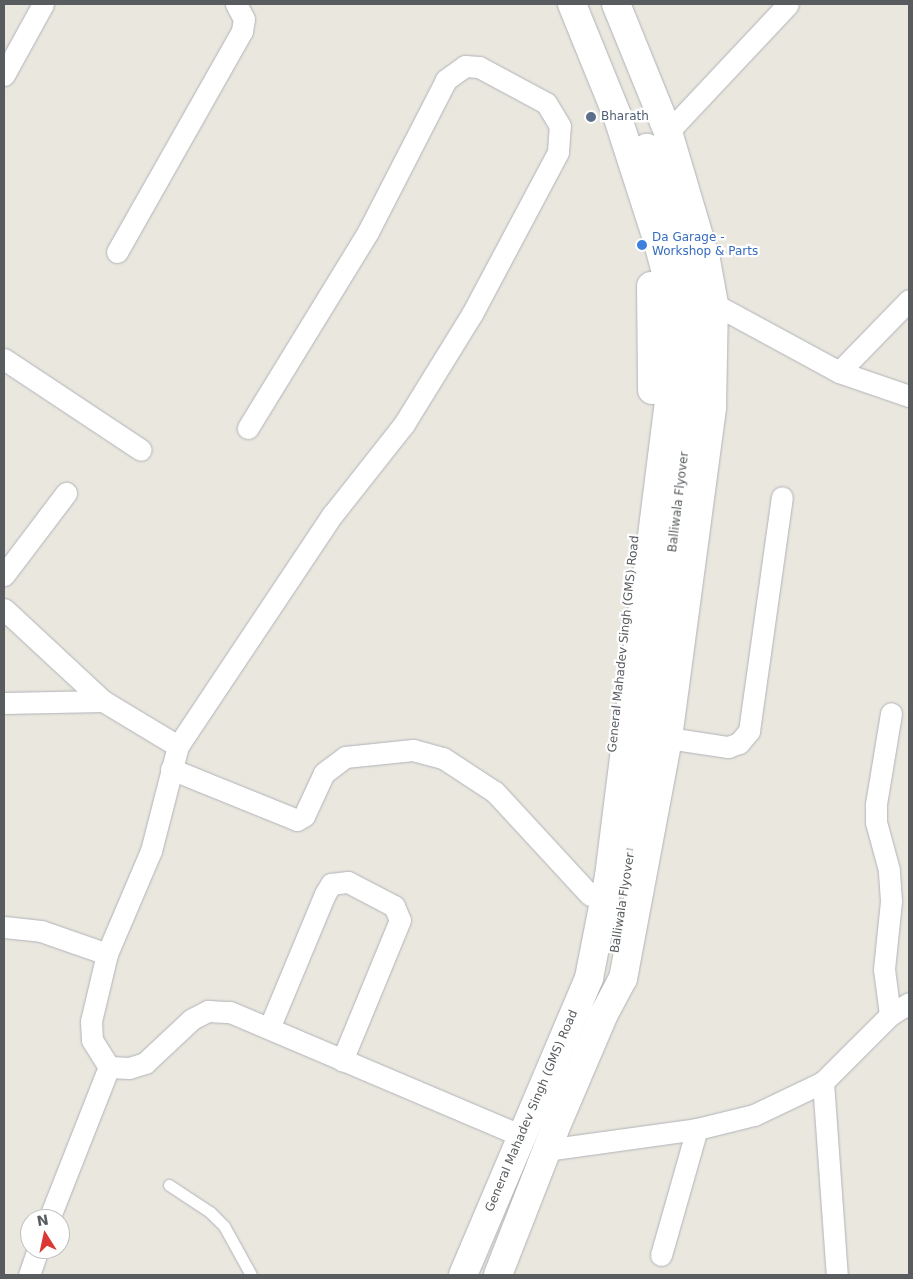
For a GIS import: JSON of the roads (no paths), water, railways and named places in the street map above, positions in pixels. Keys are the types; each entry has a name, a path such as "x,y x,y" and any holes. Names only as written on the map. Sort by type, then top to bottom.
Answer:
{"street":[{"path":"4,75 43,4"},
{"path":"117,252 242,31 244,19 236,4"},
{"name":"General Mahadev Singh (GMS) Road","path":"553,4 618,171 650,278 654,334 652,393 612,753 577,966 591,1010"},
{"name":"Balliwala Flyover","path":"572,4 617,115 657,239 668,284 674,334 609,876 600,980"},
{"name":"Balliwala Flyover","path":"587,4 644,140 674,224 690,295 694,363 683,476 600,980 591,1010"},
{"name":"General Mahadev Singh (GMS) Road","path":"463,1275 522,1136 591,1010 623,979 668,738 712,407 714,304 696,219 668,132 616,4"},
{"path":"668,132 788,4"},
{"path":"109,1066 92,1040 91,1021 107,954 151,851 178,746 333,514 404,424 472,314 558,152 560,126 546,102 479,67 465,66 446,80 368,232 248,428"},
{"path":"839,372 909,300"},
{"path":"714,304 839,372 909,396"},
{"path":"4,359 141,450"},
{"path":"4,575 66,493"},
{"path":"668,738 728,747 744,739 749,731 782,497"},
{"path":"4,608 103,701 178,746"},
{"path":"4,703 103,701"},
{"path":"890,1015 884,969 891,901 889,870 876,822 876,804 891,713"},
{"path":"171,769 297,820 304,816 324,773 345,757 413,750 442,758 494,792 590,895"},
{"path":"270,1026 325,894 331,884 348,882 394,906 400,920 342,1061"},
{"path":"4,928 41,931 107,954"},
{"path":"546,1150 697,1129 754,1115 823,1082 890,1015 909,1003"},
{"path":"498,1275 546,1150 591,1010"},
{"path":"109,1066 130,1068 145,1063 192,1019 208,1011 230,1012 270,1026 342,1061 522,1136"},
{"path":"53,1209 109,1066"},
{"path":"823,1082 837,1275"},
{"path":"661,1255 697,1129"},
{"path":"28,1275 34,1259"}],"lane":[{"path":"169,1185 224,1226 251,1275"}],"place":[{"name":"Bharath","path":"591,117"},
{"name":"Da Garage - Workshop & Parts","path":"642,245"}]}
